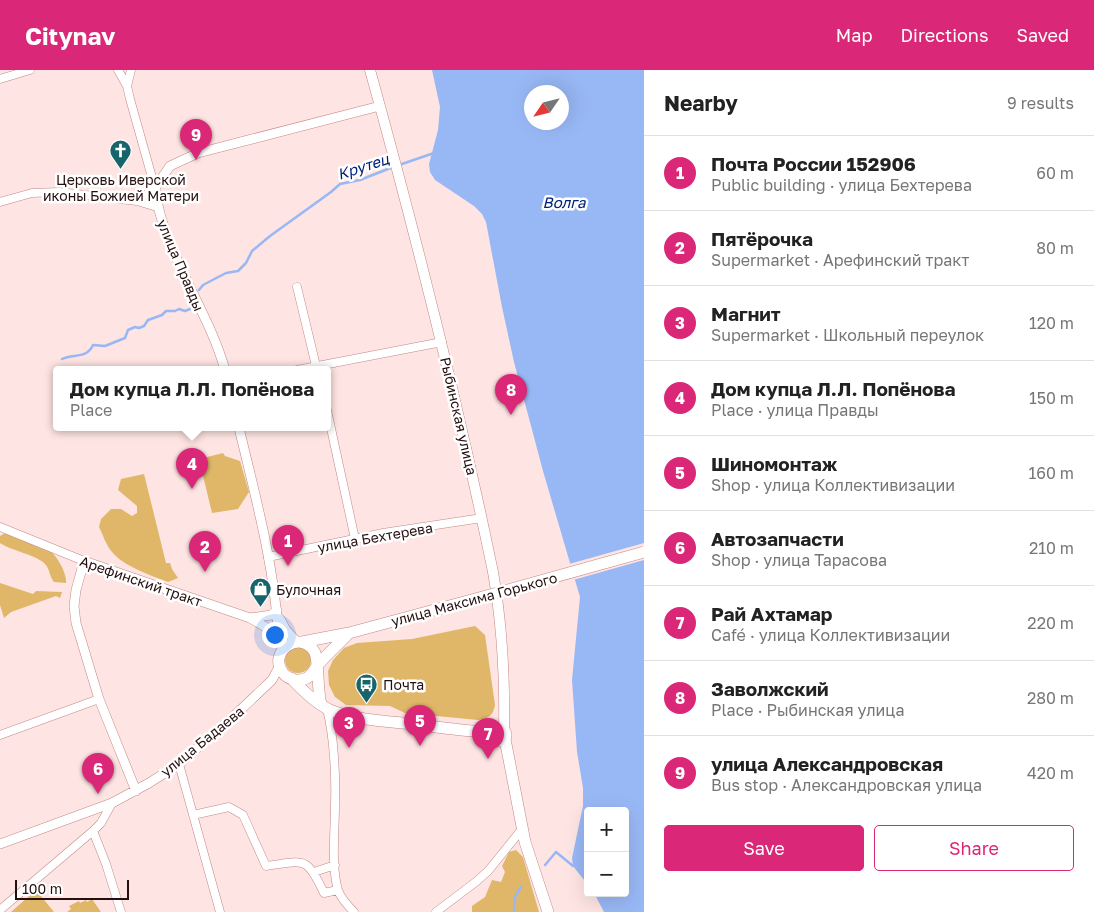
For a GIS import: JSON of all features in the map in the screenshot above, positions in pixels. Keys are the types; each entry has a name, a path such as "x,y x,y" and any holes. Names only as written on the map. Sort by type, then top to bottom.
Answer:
{"main road":[{"name":"Рыбинская улица","path":"370,70 403,188 442,342 482,518 499,606 505,707 499,736"},
{"name":"улица Максима Горького","path":"349,633 644,552"},
{"path":"349,633 288,645 280,660 289,677 302,690 324,706 339,713 376,720 499,736 508,756 529,856 548,912"},
{"path":"289,677 304,679 311,675 316,667 349,633"},
{"path":"300,642 314,650 317,658 318,693 324,706"}],"street":[{"path":"0,79 30,70"},
{"path":"118,70 127,86"},
{"name":"улица Правды","path":"131,70 127,86 155,188 157,207 182,271 214,339 224,366"},
{"path":"137,201 155,188 170,166 198,153 380,106"},
{"path":"0,202 32,193 60,192 137,201 157,207"},
{"path":"297,287 317,366"},
{"path":"327,366 442,342"},
{"path":"331,428 355,539"},
{"path":"241,431 268,557 277,610 280,660"},
{"name":"улица Бехтерева","path":"268,557 355,539 482,518"},
{"name":"Арефинский тракт","path":"0,527 84,561 250,618 267,628 279,639"},
{"path":"84,561 74,606 76,623 99,699 136,791"},
{"path":"250,618 271,615 277,610"},
{"path":"277,610 286,630 300,642"},
{"name":"улица Бадаева","path":"0,844 112,803 136,791 179,764 272,680 280,660"},
{"name":"улица Бадаева","path":"264,688 273,682 289,677"},
{"path":"0,735 99,699"},
{"path":"324,706 332,736 336,805 334,821 335,865 338,890 341,897 354,912"},
{"path":"179,764 220,912"},
{"path":"0,910 93,832 101,823 112,803"},
{"path":"193,815 229,807 243,815 266,866 300,862 306,864 314,872 324,893 338,890"},
{"path":"436,912 477,881 522,828"},
{"path":"93,832 106,864 121,912"},
{"path":"314,872 335,865"}],"shaded area":[{"path":"223,453 225,456 240,461 249,492 238,509 212,513 199,459"},
{"path":"144,474 166,563 170,563 178,578 168,582 123,562 112,552 99,527 101,519 111,509 121,509 132,516 137,513 137,506 118,490 121,479"},
{"path":"5,533 35,543 50,551 61,566 66,583 54,582 47,566 41,561 0,543 0,536"},
{"path":"0,583 33,594 36,591 62,592 60,598 56,596 11,612 4,618 0,605"},
{"path":"475,626 485,635 495,705 490,716 478,720 405,713 390,706 346,705 335,697 329,685 328,671 333,660 344,648 357,643 412,639"},
{"path":"298,647 307,651 311,660 307,669 298,673 289,669 285,660 289,651"},
{"path":"516,850 523,857 539,912 472,912 472,906 485,897 492,880 501,882 505,872 502,866 509,852"},
{"path":"36,890 54,912 11,912"},
{"path":"92,899 101,912 67,912 71,909 69,906 79,901 80,903 86,900 87,902"}],"water":[{"name":"Волга","path":"432,70 644,70 644,912 604,912 596,897 629,897 629,807 584,807 584,880 573,866 572,858 583,806 583,788 577,752 572,680 580,597 543,471 514,362 486,222 482,214 474,206 435,180 430,172 429,164 438,130 440,107"}],"pier":[{"path":"644,543 644,560 573,580 569,564"}],"waterway":[{"name":"Крутец","path":"399,165 434,153"},
{"name":"Крутец","path":"199,290 203,285 226,273 238,271 246,263 252,251 340,184 360,180 393,167"},
{"path":"62,359 87,353 93,345 105,346 125,338 128,330 144,326 148,320 162,315 166,311 179,309 185,311 190,309"},
{"path":"545,865 556,852 573,866 575,865"},
{"path":"514,912 515,897 521,887"}],"place":[{"name":"улица Александровская","path":"196,160"},
{"name":"Церковь Иверской иконы Божией Матери","path":"121,170"},
{"name":"Заволжский","path":"511,415"},
{"name":"Дом купца Л.Л. Попёнова","path":"192,489"},
{"name":"Почта России 152906","path":"288,566"},
{"name":"Пятёрочка","path":"205,572"},
{"name":"Булочная","path":"260,608"},
{"name":"Почта","path":"367,703"},
{"name":"Шиномонтаж","path":"420,746"},
{"name":"Магнит","path":"349,748"},
{"name":"Рай Ахтамар","path":"488,759"},
{"name":"Автозапчасти","path":"98,794"}]}
